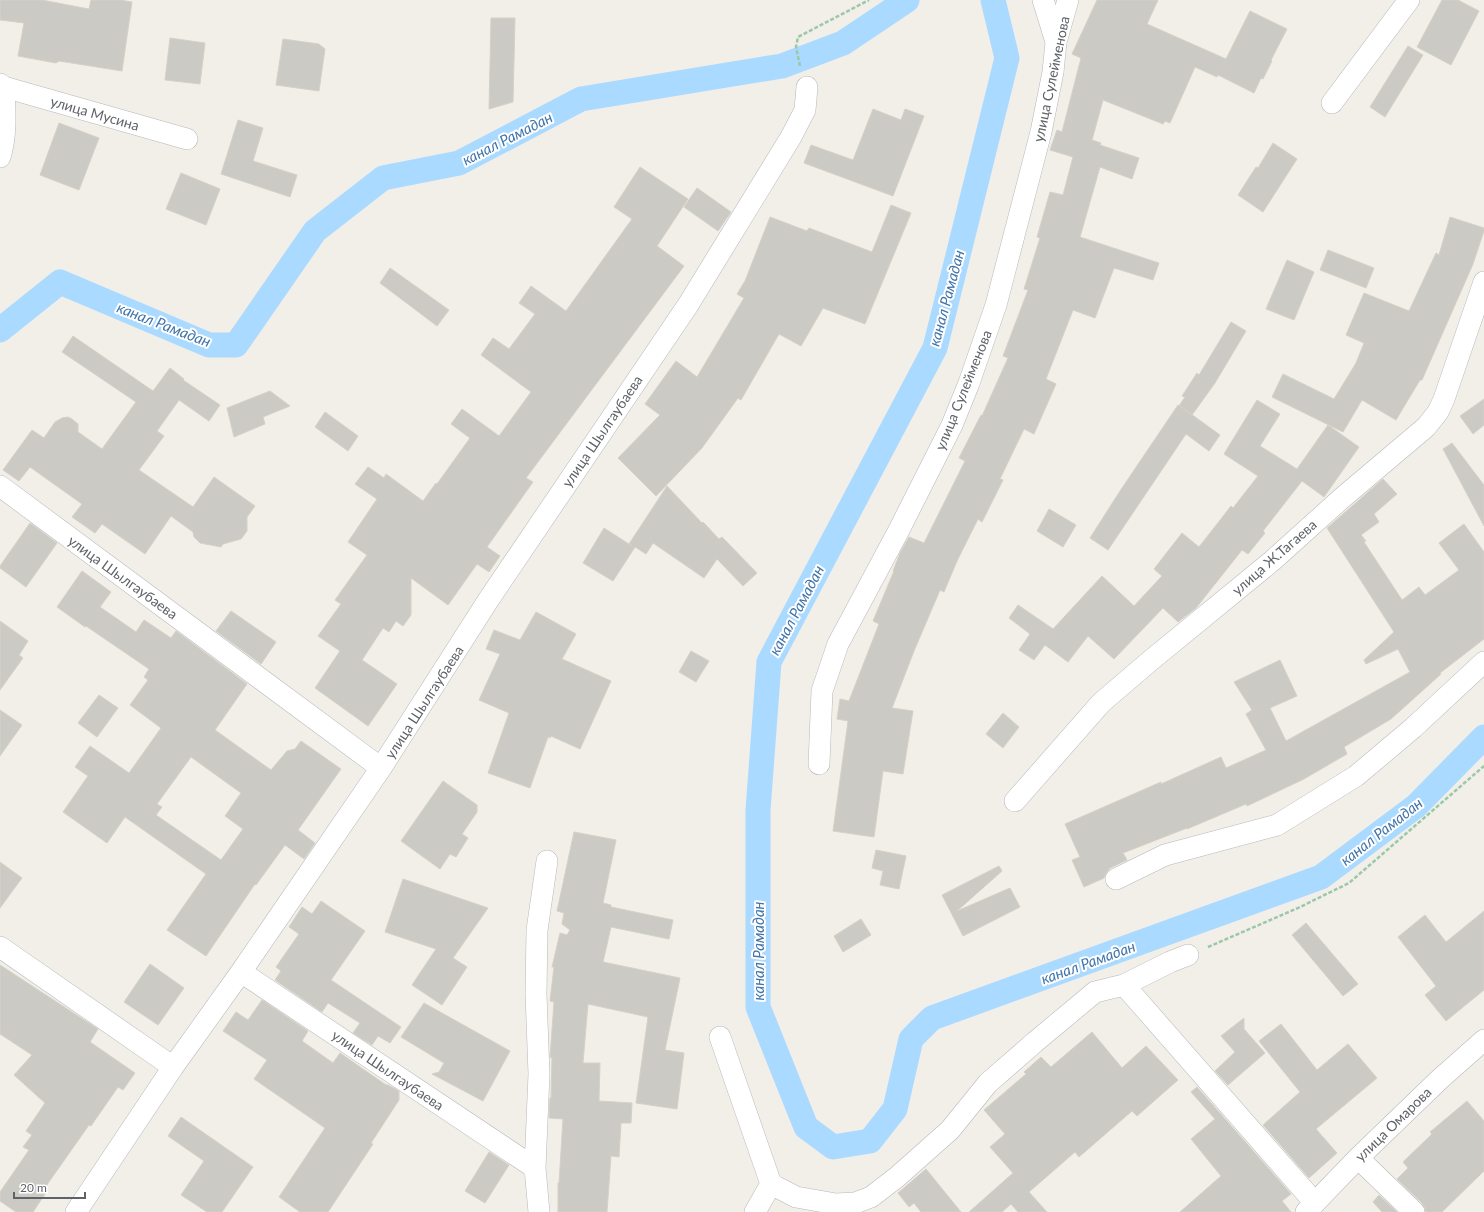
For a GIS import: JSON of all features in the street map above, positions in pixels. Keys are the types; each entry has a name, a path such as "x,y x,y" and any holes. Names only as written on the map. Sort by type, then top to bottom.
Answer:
{"street":[{"path":"1043,0 1056,42"},
{"name":"улица Сулейменова","path":"819,764 822,691 838,644 899,530 952,425 969,382 996,304 1041,132 1053,72 1056,42 1068,0"},
{"path":"1332,104 1409,0"},
{"name":"улица Шылгаубаева","path":"76,1212 173,1067 241,972 382,768 493,592 688,305 791,137 805,110 804,78"},
{"path":"0,157 6,119 2,85"},
{"name":"улица Мусина","path":"2,85 187,139"},
{"name":"улица Ж.Тагаева","path":"1015,801 1101,703 1272,561 1342,498 1426,427 1438,412 1444,399 1484,282"},
{"name":"улица Шылгаубаева","path":"0,486 382,768"},
{"path":"1116,879 1165,855 1277,825 1356,776 1413,728 1484,662"},
{"path":"539,1212 535,1168 539,1074 536,994 537,930 547,861"},
{"path":"0,947 173,1067"},
{"path":"720,1037 771,1184 796,1197 836,1204 855,1203 871,1197 897,1177 950,1130 988,1083 1095,992 1124,985 1170,962 1188,955"},
{"name":"улица Шылгаубаева","path":"241,972 535,1168"},
{"path":"1124,985 1311,1208"},
{"name":"улица Омарова","path":"1311,1208 1358,1158 1440,1079 1484,1040"},
{"path":"1358,1158 1414,1212"},
{"path":"755,1212 771,1184"}],"path":[{"path":"804,78 796,47 798,37 869,0"},
{"path":"1188,955 1298,908 1349,883 1484,766"}],"building":[{"path":"0,0 42,0 89,9 91,0 120,0 132,2 122,71 59,61 56,63 18,56 24,23 0,20"},
{"path":"1097,0 1158,0 1147,24 1226,59 1250,11 1287,29 1263,79 1261,78 1254,93 1218,75 1217,77 1195,67 1170,123 1165,121 1163,124 1103,100 1092,140 1101,143 1100,145 1139,158 1132,179 1100,167 1080,237 1159,263 1153,280 1114,268 1095,318 1073,310 1046,379 1056,384 1034,434 1024,429 1000,479 1003,480 982,522 978,519 957,561 944,592 940,590 892,708 913,711 903,774 883,771 874,837 833,831 848,721 837,719 840,699 849,701 879,624 873,621 900,553 909,537 924,543 965,461 959,458 981,415 982,416 1008,358 1003,356 1028,290 1024,289 1040,238 1037,237 1050,192 1063,195 1073,157 1050,150 1057,130 1062,132 1081,58 1072,54"},
{"path":"1442,0 1458,0 1479,11 1451,65 1417,47"},
{"path":"491,18 515,18 513,102 489,109"},
{"path":"170,38 205,43 200,84 165,80"},
{"path":"283,39 319,44 325,49 319,91 276,85"},
{"path":"1408,46 1423,55 1385,117 1370,107"},
{"path":"873,109 901,120 905,109 924,116 893,196 804,163 811,145 853,160"},
{"path":"238,120 263,128 253,161 297,175 290,197 221,174"},
{"path":"59,123 99,138 79,190 40,175"},
{"path":"1273,143 1297,159 1263,212 1238,195 1256,167 1258,168"},
{"path":"640,167 688,199 657,246 684,266 526,478 533,482 487,547 500,556 489,572 477,564 448,605 411,578 411,615 403,626 396,621 389,632 383,628 362,660 397,684 368,726 315,688 340,651 318,636 341,604 335,600 367,555 348,542 377,499 355,484 368,467 384,478 386,474 423,501 470,438 451,424 462,409 499,436 531,392 481,355 493,338 509,349 535,314 519,303 531,286 566,311 632,219 614,207"},
{"path":"181,173 220,189 206,225 166,209"},
{"path":"697,188 731,212 718,231 684,207"},
{"path":"891,205 911,213 865,324 823,308 801,346 779,334 741,400 738,398 702,448 656,496 618,458 660,415 645,404 676,361 697,377 744,298 737,294 745,281 770,217 807,231 809,228 872,252"},
{"path":"1450,217 1484,228 1484,231 1473,264 1422,380 1420,380 1396,420 1362,400 1343,432 1272,397 1283,374 1334,399 1356,363 1364,343 1346,335 1364,293 1409,311 1436,253 1439,255"},
{"path":"1328,250 1374,268 1366,288 1320,270"},
{"path":"1287,260 1314,272 1294,320 1266,309"},
{"path":"390,268 449,310 437,326 380,283"},
{"path":"1231,322 1246,331 1215,383 1192,415 1220,435 1209,451 1186,434 1108,550 1090,538 1120,491 1178,405 1179,406 1185,397 1182,396 1197,373 1199,375"},
{"path":"73,336 153,391 170,368 184,379 183,380 220,405 209,421 179,400 157,431 164,436 139,470 193,507 214,477 255,506 247,517 247,531 241,539 223,544 221,547 200,543 194,537 193,532 171,516 145,554 102,524 95,533 72,517 82,504 30,467 19,481 3,470 32,430 44,438 55,422 62,418 68,417 72,419 78,424 78,432 102,449 136,402 62,352"},
{"path":"270,391 290,406 263,417 265,424 234,437 227,408"},
{"path":"1484,399 1484,425 1473,434 1460,416"},
{"path":"1257,400 1280,414 1260,446 1297,469 1328,425 1359,447 1324,497 1302,481 1263,531 1265,533 1248,554 1242,550 1196,608 1178,622 1163,608 1114,659 1088,636 1068,662 1045,645 1034,660 1019,650 1030,634 1009,618 1018,605 1053,629 1102,576 1134,606 1162,576 1154,569 1182,533 1199,547 1231,506 1233,508 1258,476 1224,454"},
{"path":"325,412 358,436 348,451 315,427"},
{"path":"1452,443 1484,485 1484,526 1443,449"},
{"path":"1383,479 1397,494 1374,514 1379,522 1361,535 1366,541 1364,542 1402,600 1419,587 1425,595 1459,570 1439,543 1464,524 1484,552 1484,639 1440,673 1441,674 1391,719 1344,747 1347,754 1304,779 1247,806 1246,804 1187,829 1123,853 1127,860 1110,868 1104,878 1084,887 1072,860 1080,857 1065,824 1221,757 1226,768 1266,750 1246,714 1252,710 1234,682 1280,660 1297,696 1270,708 1286,741 1410,672 1398,649 1366,664 1364,660 1394,632 1327,528"},
{"path":"667,486 702,523 703,522 719,539 722,537 757,573 743,586 717,559 704,578 653,543 646,554 635,547 613,581 583,563 604,528 632,546 629,544"},
{"path":"1049,509 1076,525 1063,547 1037,531"},
{"path":"30,523 57,543 26,587 0,568 0,566"},
{"path":"82,571 111,592 100,607 136,632 144,620 171,638 176,631 247,684 215,730 271,770 287,751 295,749 301,741 341,769 298,830 315,843 304,859 285,845 256,885 255,884 206,956 167,930 206,874 125,817 107,843 63,812 88,776 75,767 90,746 129,773 161,728 130,705 148,680 144,677 149,669 57,607","holes":["191,757 241,793 225,816 243,829 221,860 156,815 162,807 157,804"]},
{"path":"231,611 276,642 261,664 216,631"},
{"path":"536,612 576,634 562,659 611,681 580,749 551,736 550,738 548,737 530,788 488,773 509,713 479,700 500,654 486,649 494,630 520,640"},
{"path":"0,621 28,641 19,655 23,658 0,690"},
{"path":"691,651 709,661 696,682 679,672"},
{"path":"99,695 118,708 97,737 78,723"},
{"path":"0,710 22,725 0,756"},
{"path":"1003,713 1019,727 1003,748 986,734"},
{"path":"443,781 477,805 477,812 462,834 468,838 456,857 450,854 440,869 401,841"},
{"path":"574,832 616,840 603,903 611,905 611,907 673,920 669,939 611,927 603,962 680,978 665,1050 684,1053 677,1109 636,1103 648,1017 588,1004 583,1063 600,1063 599,1101 632,1103 631,1123 621,1123 619,1157 611,1156 607,1212 558,1212 558,1183 563,1119 549,1118 552,1058 550,1057 554,1002 550,1001 554,967 552,967 560,933 567,935 570,930 562,924 564,913 557,911"},
{"path":"876,850 906,856 899,889 880,885 883,871 872,868"},
{"path":"0,862 22,878 0,908"},
{"path":"999,866 1002,871 957,911 1010,888 1020,907 963,936 942,895"},
{"path":"403,879 488,908 453,958 467,967 442,1005 412,985 436,949 385,932"},
{"path":"321,901 365,931 331,980 401,1027 390,1043 378,1036 372,1045 353,1033 360,1023 328,1003 322,1012 275,980 281,971 276,967 299,934 289,927 302,907 312,914"},
{"path":"1484,911 1484,990 1446,1021 1425,995 1436,986 1398,937 1425,915 1446,942"},
{"path":"861,919 871,935 843,952 834,936"},
{"path":"1306,923 1358,984 1343,996 1292,935"},
{"path":"150,964 184,988 158,1025 124,1002"},
{"path":"0,965 98,1029 90,1042 135,1073 123,1090 118,1087 91,1126 89,1125 44,1189 47,1191 33,1212 16,1212 0,1201 0,1192 29,1150 23,1147 32,1135 26,1131 45,1103 14,1075 32,1055 0,1034"},
{"path":"262,1000 308,1031 302,1041 333,1063 340,1053 386,1085 399,1091 399,1100 371,1143 373,1144 328,1212 300,1212 279,1197 325,1128 254,1079 267,1060 223,1031 236,1012 248,1020"},
{"path":"424,1003 510,1051 483,1101 432,1074 439,1072 444,1063 401,1037"},
{"path":"1244,1018 1244,1029 1265,1053 1228,1085 1215,1071 1235,1052 1221,1036"},
{"path":"1281,1024 1317,1070 1348,1044 1377,1078 1316,1129 1337,1153 1309,1178 1263,1125 1300,1092 1259,1041"},
{"path":"1092,1032 1122,1068 1146,1046 1178,1080 1137,1116 1132,1111 1079,1157 1075,1152 1029,1192 1047,1212 1018,1212 1011,1204 1002,1212 969,1212 1013,1173 990,1147 1005,1134 984,1110 1026,1074 1024,1072 1041,1057 1051,1067"},
{"path":"1197,1087 1291,1194 1282,1201 1291,1212 1180,1212 1221,1176 1191,1139 1215,1119 1191,1092"},
{"path":"1467,1101 1484,1121 1484,1171 1442,1212 1426,1212 1422,1203 1397,1179 1408,1168 1403,1162 1432,1134 1430,1132"},
{"path":"181,1117 253,1167 222,1212 207,1212 181,1195 204,1161 168,1136"},
{"path":"489,1152 509,1165 485,1203 465,1191"},
{"path":"926,1169 961,1212 921,1212 914,1203 909,1207 898,1193"},
{"path":"1379,1195 1397,1212 1382,1212 1373,1202"}],"waterway":[{"name":"канал Рамадан","path":"0,330 60,282 209,345 236,345 315,231 383,178 459,163 581,99 782,66 843,43 907,0"},
{"name":"канал Рамадан","path":"993,0 1007,58 935,348 769,662 758,810 758,1007 806,1127 833,1147 870,1141 895,1109 911,1039 932,1018 1321,877 1416,806 1484,737"}]}
